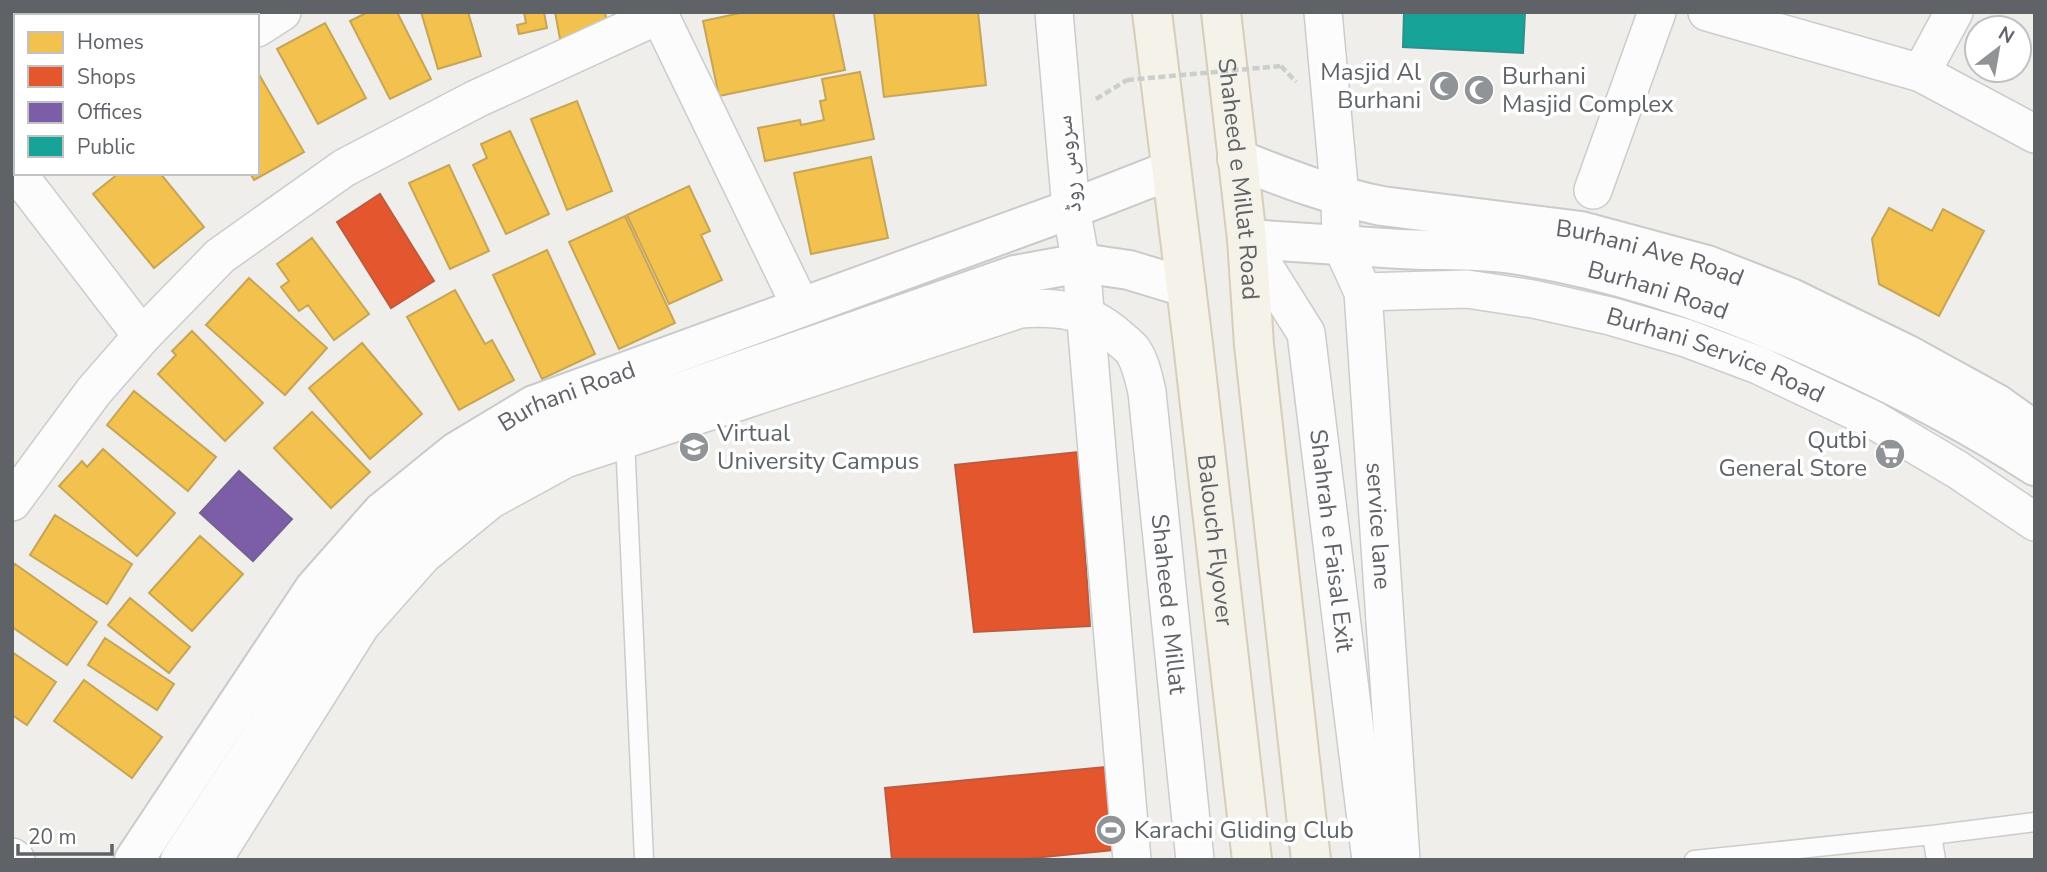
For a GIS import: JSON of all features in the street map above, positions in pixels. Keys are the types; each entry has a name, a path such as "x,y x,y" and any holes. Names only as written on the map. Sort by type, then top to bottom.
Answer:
{"main road":[{"path":"1152,12 1171,170"},
{"name":"Shaheed e Millat Road","path":"1221,12 1247,239 1254,345 1311,860"},
{"name":"Balouch Flyover","path":"1171,170 1252,860"}],"street":[{"path":"259,27 282,12"},
{"name":"سروس روڈ","path":"1054,12 1071,209 1081,263 1085,314"},
{"name":"service lane","path":"1323,12 1340,197 1341,244 1363,292 1401,860"},
{"path":"1592,190 1657,12"},
{"path":"1707,12 1922,73 2035,134"},
{"path":"1922,73 1954,12"},
{"path":"12,502 94,391 142,336 220,256 344,168 476,99 659,14 801,307"},
{"name":"Burhani Ave Road","path":"1237,159 1290,181 1340,197 1382,206 1581,231 1707,265 1791,298 1906,354 1997,404 2035,430"},
{"name":"Burhani Road","path":"134,860 314,589 382,512 456,452 534,405 1171,170"},
{"path":"26,175 142,336"},
{"name":"Burhani Road","path":"1247,239 1509,253 1635,281 1776,330 1893,385 1984,433 2035,466"},
{"name":"Shahrah e Faisal Exit","path":"1247,239 1306,333 1371,860"},
{"name":"Burhani Road","path":"180,860 343,613 405,541 476,483 551,437 1016,275 1081,263 1129,270 1185,287"},
{"name":"Burhani Service Road","path":"1363,292 1467,289 1598,313 1686,338 1758,365 1872,419 1958,470 2035,522"},
{"path":"213,860 361,625 423,555 490,500 565,459 1020,309 1056,308 1085,314 1132,860"},
{"name":"Shaheed e Millat","path":"1085,314 1110,330 1133,350 1147,393 1195,860"}],"lane":[{"path":"625,439 645,860"},
{"path":"1694,860 2035,822"},
{"path":"1933,835 1936,860"}],"path":[{"path":"1097,112 1096,99 1127,80 1281,66"}],"building: Homes":[{"path":"368,12 397,12 431,79 390,99 350,21"},
{"path":"421,12 468,12 481,56 438,69"},
{"path":"524,12 544,12 547,28 519,34 517,25 526,23"},
{"path":"555,12 605,12 608,29 560,39"},
{"path":"745,12 833,12 845,70 719,96 703,21"},
{"path":"874,12 978,12 986,85 884,97"},
{"path":"325,23 366,98 318,124 277,49"},
{"path":"860,72 874,139 765,161 758,128 800,120 801,125 824,120 820,101 826,100 822,79"},
{"path":"259,74 304,152 254,180 251,175 259,175"},
{"path":"577,101 612,191 567,210 531,119"},
{"path":"510,131 549,214 506,234 473,165 487,158 481,144"},
{"path":"871,157 888,238 811,254 794,173"},
{"path":"449,165 489,251 450,269 409,183"},
{"path":"117,175 162,175 204,227 154,268 93,194"},
{"path":"689,186 710,231 701,235 722,280 669,304 627,215"},
{"path":"1889,208 1932,231 1943,209 1984,231 1939,316 1879,284 1872,239"},
{"path":"625,216 675,323 619,349 569,242"},
{"path":"312,238 369,314 334,340 308,305 299,311 281,287 289,281 277,264"},
{"path":"547,250 595,354 542,379 493,275"},
{"path":"249,278 327,348 285,395 206,325"},
{"path":"455,290 485,344 492,340 514,380 459,410 407,317"},
{"path":"192,331 263,403 225,441 158,374 176,355 172,351"},
{"path":"362,343 422,414 370,459 309,388"},
{"path":"134,391 216,457 188,491 107,425"},
{"path":"312,412 370,472 331,508 274,448"},
{"path":"103,449 175,513 137,556 59,486 82,461 87,467"},
{"path":"55,515 132,564 107,604 30,555"},
{"path":"200,536 243,574 192,631 149,593"},
{"path":"15,564 97,622 67,665 12,627 12,569"},
{"path":"130,598 190,647 169,673 108,625"},
{"path":"105,638 174,684 157,710 88,665"},
{"path":"12,652 56,682 27,725 12,715"},
{"path":"84,680 162,737 132,778 54,721"}],"building: Shops":[{"path":"380,194 434,281 391,308 337,222"},
{"path":"1078,452 1090,626 974,632 955,465"},
{"path":"1105,767 1113,850 1013,860 892,860 885,788"}],"building: Offices":[{"path":"239,471 292,519 253,561 200,513"}],"building: Public":[{"path":"12,12 172,12 14,14 14,101"},
{"path":"1404,12 1525,12 1523,53 1403,47"}],"place":[{"name":"Masjid Al Burhani","path":"1444,86"},
{"name":"Burhani Masjid Complex","path":"1479,90"},
{"name":"Virtual University Campus","path":"694,447"},
{"name":"Qutbi General Store","path":"1890,454"},
{"name":"Karachi Gliding Club","path":"1111,830"}]}
